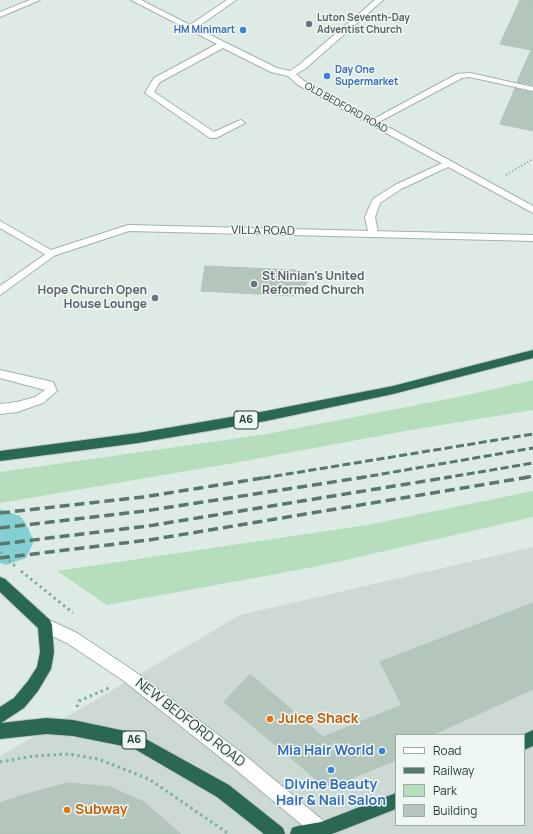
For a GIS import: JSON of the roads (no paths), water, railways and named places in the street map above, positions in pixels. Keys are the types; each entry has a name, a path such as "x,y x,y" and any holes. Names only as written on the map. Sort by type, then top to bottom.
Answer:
{"highway":[{"name":"A6","path":"0,456 138,438 266,416 393,390 533,354"},
{"path":"0,583 45,625 47,652 44,669 33,686 19,703 0,716"},
{"name":"A6","path":"0,731 46,726 73,728 135,741 223,791 249,810 277,834"},
{"path":"298,834 324,832 395,800"}],"street":[{"path":"0,15 36,0"},
{"name":"OLD BEDFORD ROAD","path":"135,0 274,70 291,74 301,83 533,210"},
{"path":"191,28 232,0"},
{"path":"291,74 302,67 379,0"},
{"path":"224,44 157,80 149,93 213,136 241,123"},
{"path":"372,122 460,76 470,75 533,89"},
{"path":"373,233 370,217 376,201 398,187 447,164"},
{"path":"2,226 50,254"},
{"name":"VILLA ROAD","path":"0,290 50,254 128,228 533,238"},
{"path":"0,374 49,385 51,391 39,400 17,407 0,409"},
{"name":"NEW BEDFORD ROAD","path":"45,625 72,638 129,676 241,763 324,832"}],"waterway":[{"path":"0,533 6,541"}],"railway":[{"path":"263,478 533,434"},
{"path":"363,477 533,448"},
{"path":"448,477 533,463"},
{"path":"523,478 533,476"},
{"path":"0,513 143,497 269,477"},
{"path":"0,528 145,511 363,477"},
{"path":"359,478 363,477"},
{"path":"0,544 148,526 448,477"},
{"path":"444,478 448,477"},
{"path":"523,478 529,477"},
{"path":"0,558 149,540 523,478"}],"place":[{"name":"Luton Seventh-Day Adventist Church","path":"309,24"},
{"name":"HM Minimart","path":"243,30"},
{"name":"Day One Supermarket","path":"327,76"},
{"name":"St Ninian's United Reformed Church","path":"254,284"},
{"name":"Hope Church Open House Lounge","path":"155,298"},
{"name":"Juice Shack","path":"270,719"},
{"name":"Mia Hair World","path":"382,751"},
{"name":"Divine Beauty Hair & Nail Salon","path":"331,770"},
{"name":"Subway","path":"67,810"}]}
